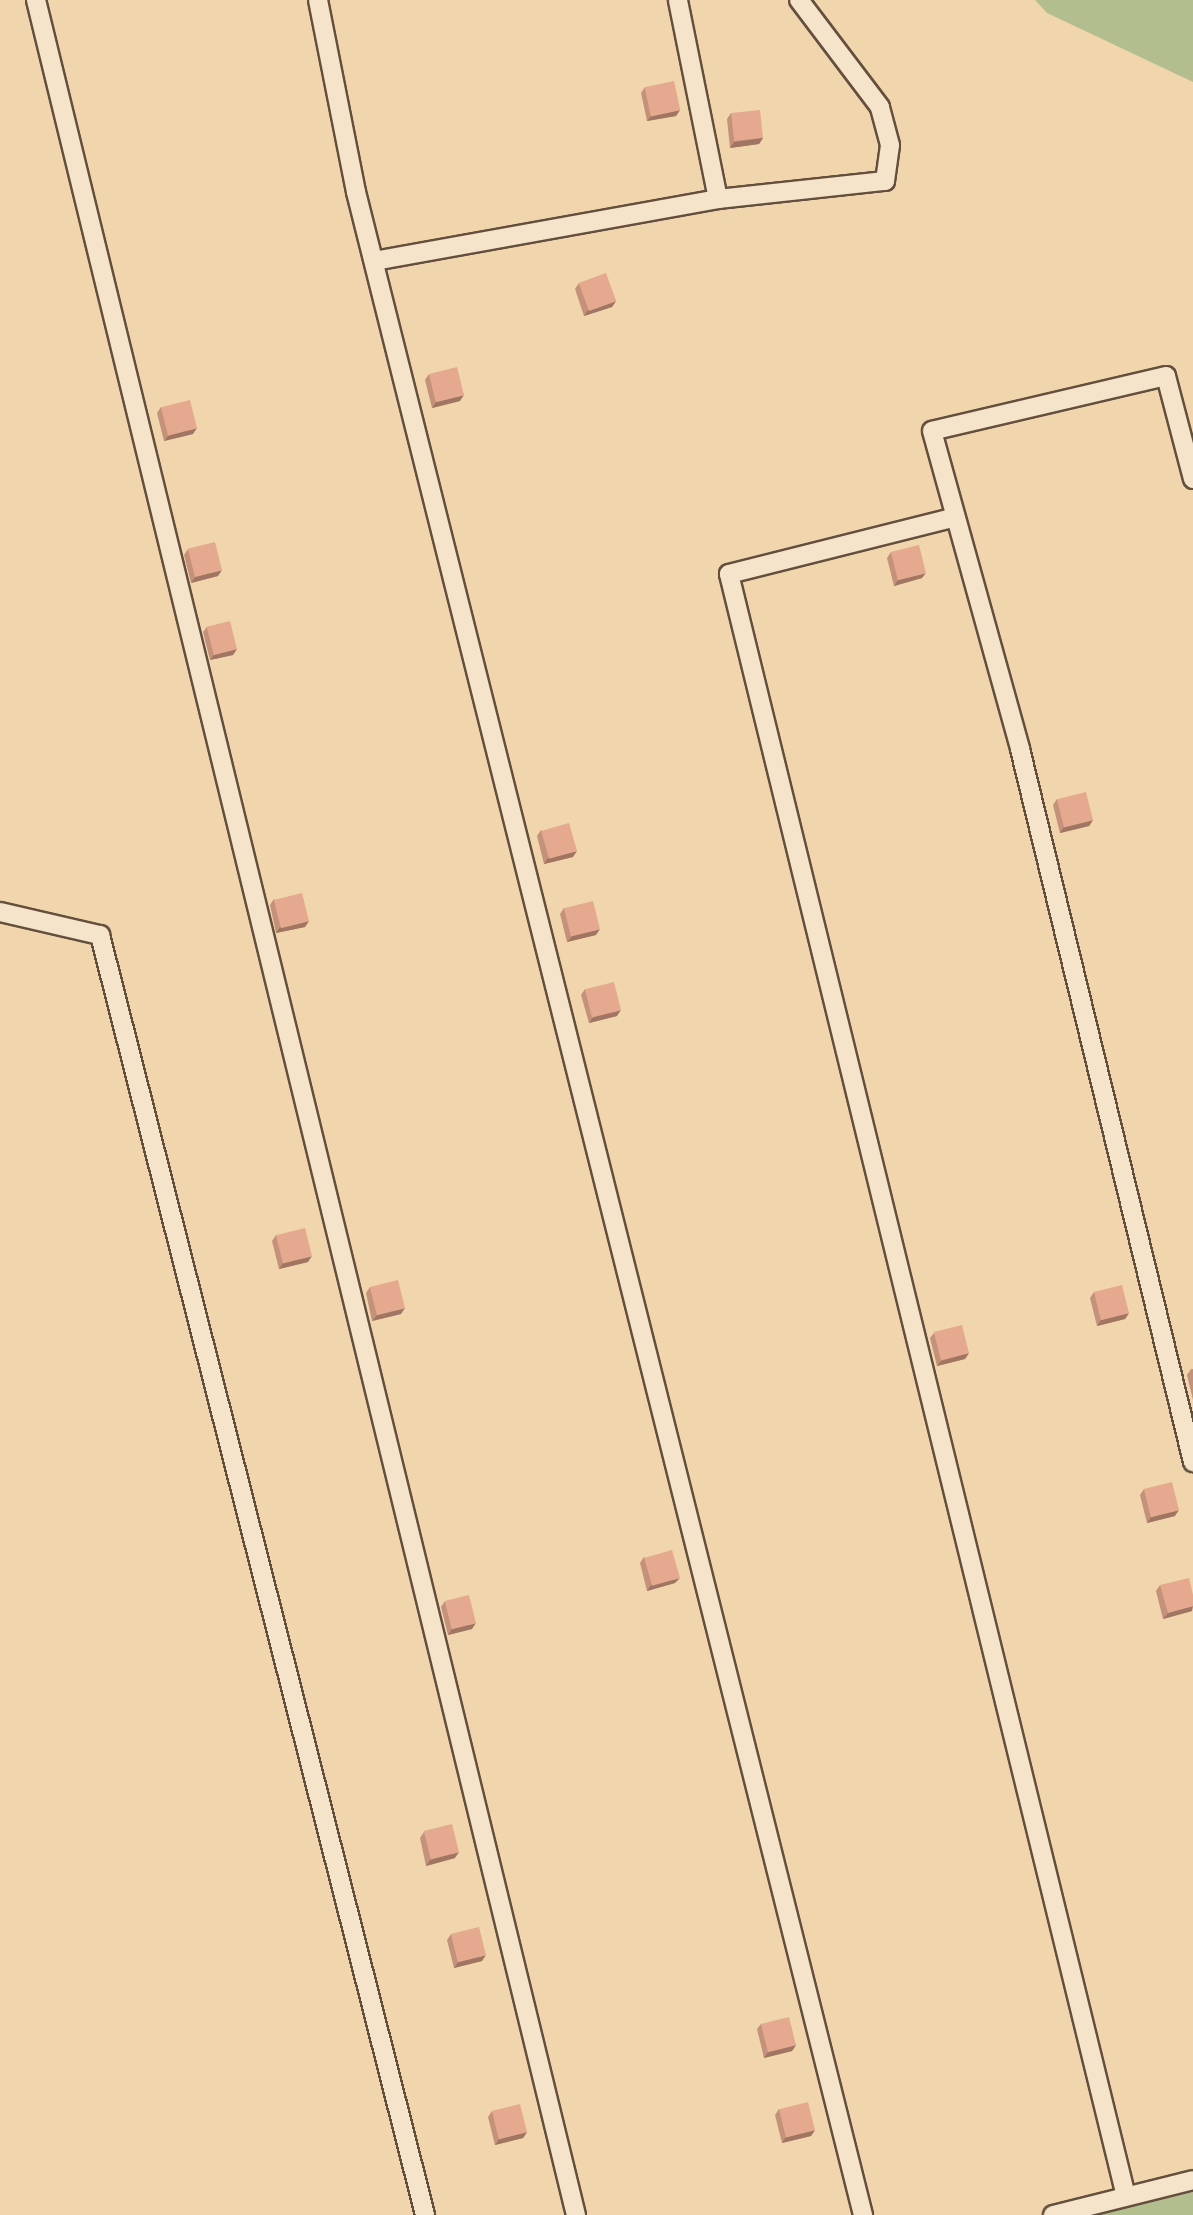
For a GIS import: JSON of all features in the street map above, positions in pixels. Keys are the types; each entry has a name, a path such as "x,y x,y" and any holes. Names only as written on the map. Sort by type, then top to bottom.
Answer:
{"lane":[{"path":"36,0 576,2215"},
{"path":"318,0 374,261 863,2215"},
{"path":"678,0 718,199"},
{"path":"374,261 718,199 885,181 890,146 880,107 798,0"},
{"path":"1193,479 1166,376 932,431 952,518 1020,748 1193,1462"},
{"path":"952,518 728,574 1126,2196"},
{"path":"0,912 100,936 425,2215"},
{"path":"1052,2215 1193,2180"}],"green space":[{"path":"1035,0 1193,0 1193,82 1047,13"},
{"path":"1193,2192 1193,2215 1093,2215"}],"building":[{"path":"674,81 680,110 651,117 645,87"},
{"path":"760,110 763,138 734,141 731,113"},
{"path":"606,273 616,301 589,311 579,283"},
{"path":"457,367 464,395 436,402 429,374"},
{"path":"190,400 197,428 168,435 161,407"},
{"path":"215,542 222,570 195,577 188,549"},
{"path":"919,545 926,573 898,580 891,552"},
{"path":"230,621 237,649 214,655 207,627"},
{"path":"1086,792 1093,820 1064,827 1057,799"},
{"path":"569,823 577,851 549,859 541,831"},
{"path":"302,893 309,921 281,928 274,900"},
{"path":"593,901 600,929 571,936 564,908"},
{"path":"614,982 621,1010 592,1017 585,989"},
{"path":"305,1228 312,1256 283,1263 276,1235"},
{"path":"398,1280 405,1308 377,1315 370,1287"},
{"path":"1122,1285 1129,1313 1101,1320 1094,1292"},
{"path":"962,1325 969,1353 941,1360 934,1332"},
{"path":"1172,1482 1179,1510 1151,1517 1144,1489"},
{"path":"672,1550 680,1578 652,1586 644,1558"},
{"path":"1189,1578 1193,1606 1168,1613 1160,1585"},
{"path":"469,1595 476,1623 452,1629 445,1601"},
{"path":"452,1824 459,1852 431,1859 424,1831"},
{"path":"479,1927 486,1955 458,1962 451,1934"},
{"path":"789,2017 796,2045 768,2052 761,2024"},
{"path":"808,2102 815,2130 786,2137 779,2109"},
{"path":"520,2104 527,2132 499,2139 492,2111"}]}
